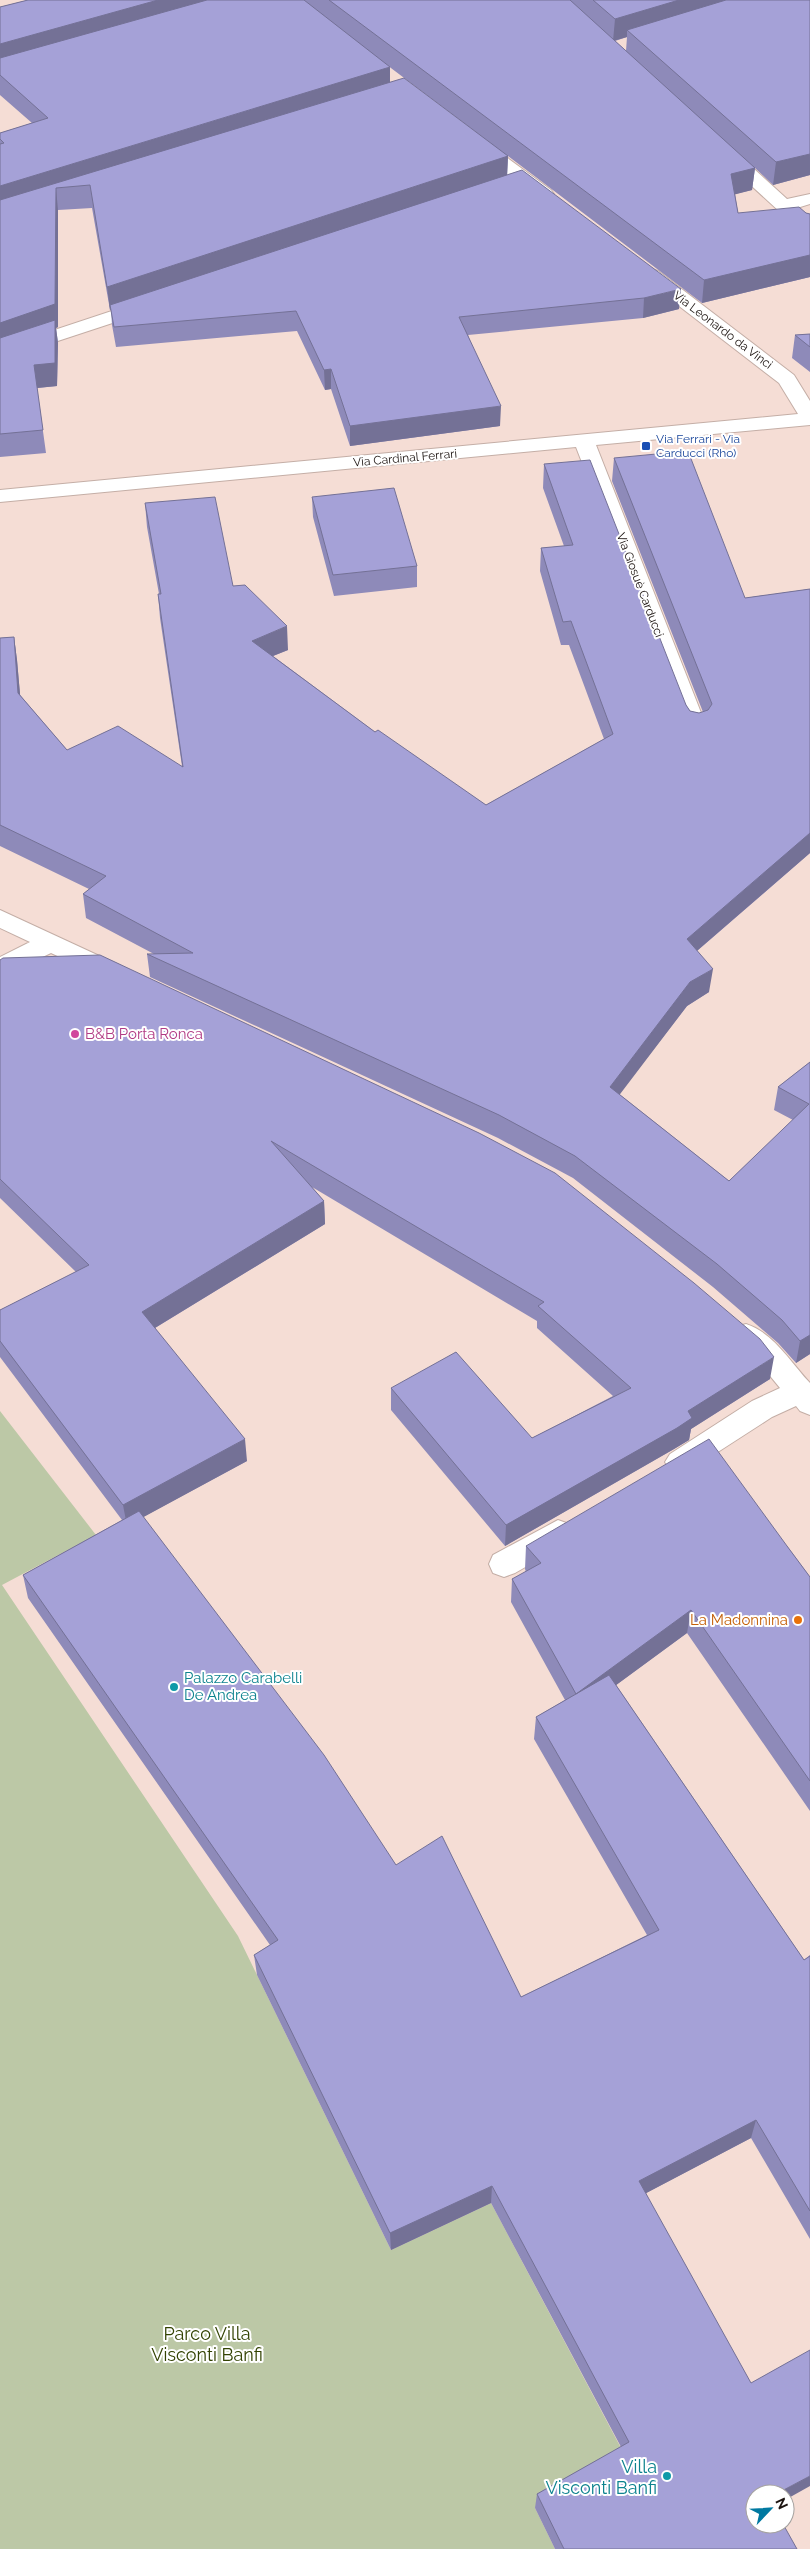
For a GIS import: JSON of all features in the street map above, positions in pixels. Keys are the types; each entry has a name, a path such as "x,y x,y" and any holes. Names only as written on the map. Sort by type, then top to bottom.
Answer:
{"street":[{"path":"462,133 558,204"},
{"path":"712,141 810,230"},
{"path":"508,186 526,180"},
{"path":"783,206 810,199"},
{"name":"Via Leonardo da Vinci","path":"637,264 787,378 810,418"},
{"path":"0,354 169,298"},
{"name":"Via Cardinal Ferrari","path":"0,496 810,418"},
{"name":"Via Giosuè Carducci","path":"584,441 696,728"},
{"path":"0,918 138,984"},
{"path":"0,968 51,942"},
{"path":"659,1474 762,1409 806,1397 767,1352 731,1321"},
{"path":"504,1564 582,1519"}],"green space":[{"name":"Parco Villa Visconti Banfi","path":"0,1411 96,1535 2,1585 238,1936 391,2250 491,2203 621,2448 535,2508 555,2549 0,2549"}],"building":[{"path":"28,0 158,0 0,44 0,7"},
{"path":"207,0 304,0 390,67 0,186 0,144 4,143 0,139 0,133 48,118 0,75 0,58"},
{"path":"329,0 570,0 755,168 731,174 738,213 799,207 810,214 810,255 704,280"},
{"path":"593,0 679,0 615,19"},
{"path":"726,0 810,0 810,154 776,162 627,30"},
{"path":"404,78 508,156 107,287 90,185 56,188 55,304 0,323 0,200"},
{"path":"522,170 681,289 644,298 459,317 501,406 350,426 331,369 324,370 296,311 114,327 110,305"},
{"path":"55,320 55,363 34,365 43,430 0,434 0,338"},
{"path":"810,334 810,347 795,335"},
{"path":"688,451 745,598 810,589 810,833 687,939 713,969 690,982 610,1087 729,1181 809,1104 778,1087 810,1062 810,1335 800,1341 782,1320 717,1264 575,1156 499,1115 147,954 193,953 83,894 106,876 0,825 0,638 14,637 18,693 67,750 118,726 183,767 158,594 161,594 145,503 215,497 233,586 245,585 287,626 252,641 375,732 378,730 486,805 613,734 571,621 563,622 541,548 573,545 544,464 590,460 686,705 690,711 699,713 708,710 712,704 614,458"},
{"path":"394,488 417,566 333,575 312,497"},
{"path":"100,955 479,1133 555,1173 694,1283 760,1339 774,1357 688,1411 692,1418 677,1428 506,1525 391,1388 456,1352 532,1438 631,1388 538,1306 544,1302 271,1141 324,1201 142,1312 245,1439 123,1505 0,1341 0,1310 89,1265 0,1179 0,960 3,958"},
{"path":"709,1439 810,1577 810,1781 691,1610 576,1694 512,1579 541,1563 526,1546"},
{"path":"139,1511 324,1755 396,1865 442,1836 521,1997 659,1930 536,1717 609,1675 804,1960 810,1956 810,2211 756,2120 639,2181 751,2383 810,2350 810,2476 795,2484 745,2484 745,2534 789,2534 797,2549 564,2549 537,2494 629,2442 492,2186 390,2233 254,1955 278,1940 23,1575"}],"place":[{"name":"Via Ferrari - Via Carducci (Rho)","path":"646,446"},
{"name":"B&B Porta Ronca","path":"75,1034"},
{"name":"La Madonnina","path":"798,1620"},
{"name":"Palazzo Carabelli De Andrea","path":"174,1687"},
{"name":"Villa Visconti Banfi","path":"667,2476"}]}
